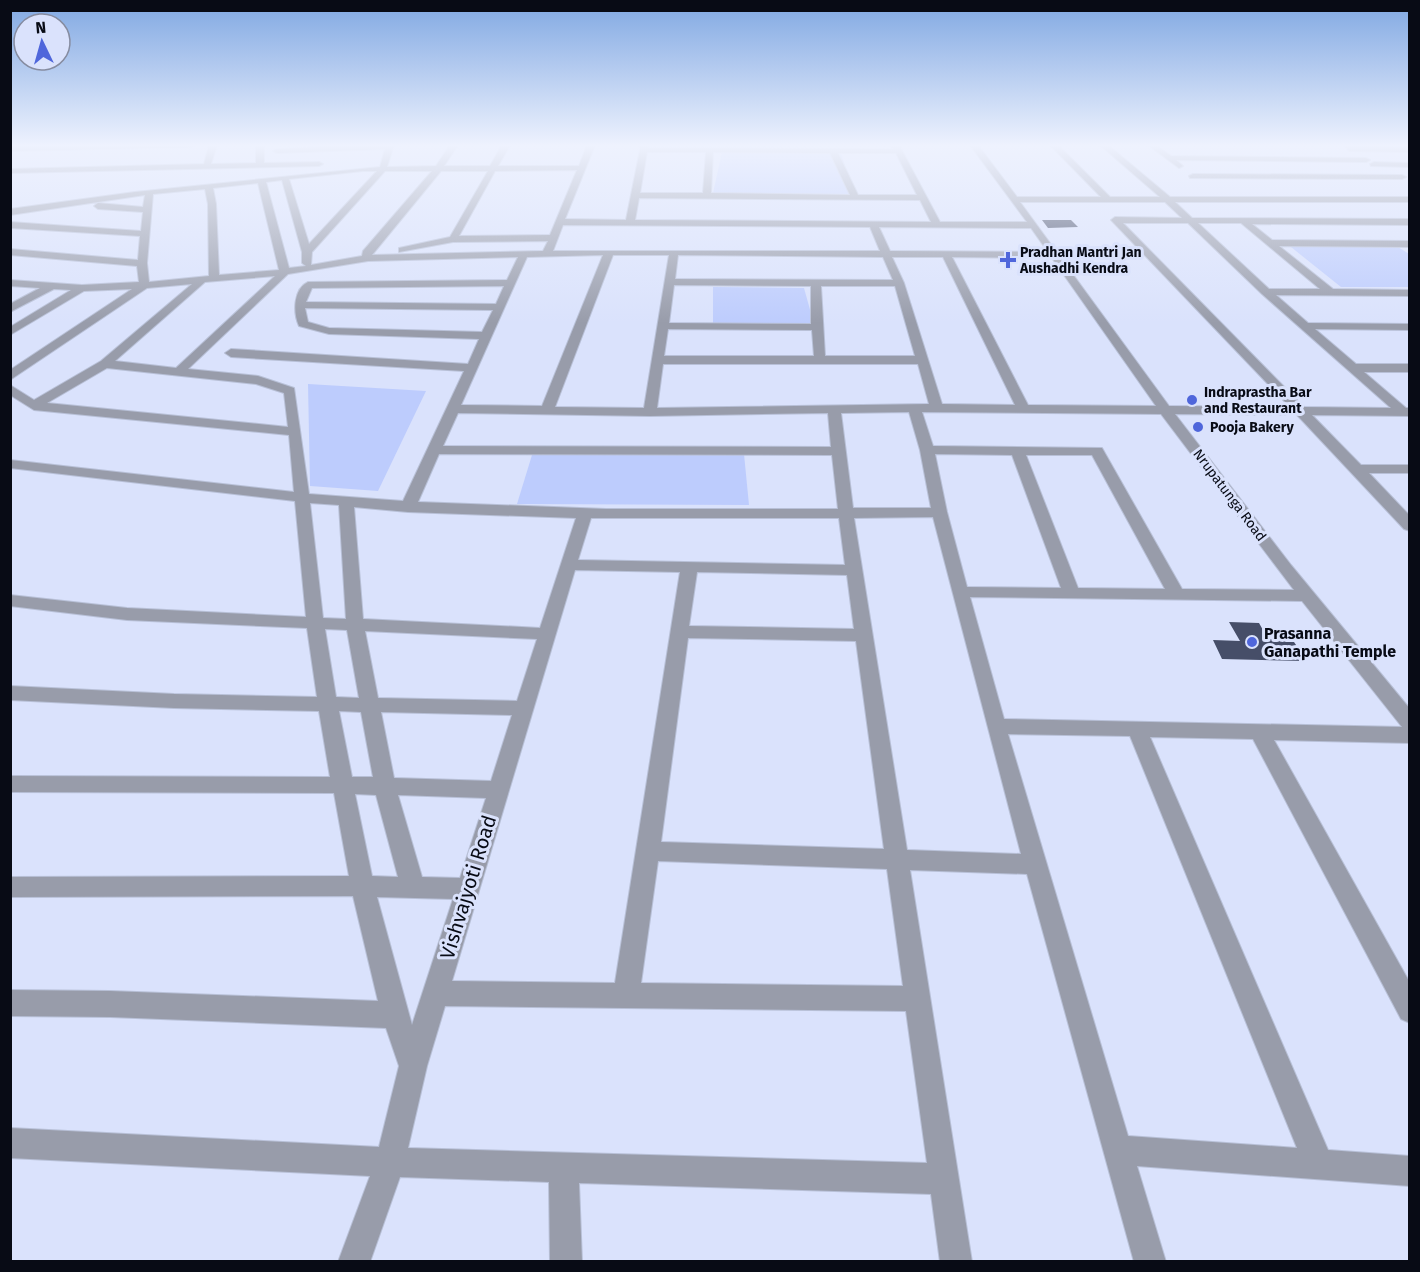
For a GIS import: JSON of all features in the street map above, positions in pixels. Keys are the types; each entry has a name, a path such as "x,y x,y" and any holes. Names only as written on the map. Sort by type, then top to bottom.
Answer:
{"street":[{"path":"10,212 61,204"},
{"path":"85,204 147,210"},
{"path":"144,285 141,263 148,204"},
{"path":"34,406 105,364 208,280 212,204"},
{"path":"268,204 285,272"},
{"path":"293,204 307,252 307,267"},
{"path":"307,252 351,204"},
{"path":"373,258 366,253 408,204"},
{"path":"453,239 473,204"},
{"path":"547,254 567,204"},
{"path":"630,222 633,204"},
{"path":"926,204 937,225"},
{"name":"Nrupatunga Road","path":"1019,204 1167,412 1306,596 1410,723"},
{"path":"1173,204 1266,292 1406,412"},
{"path":"1317,204 1345,222"},
{"path":"1407,520 1115,220 1410,222"},
{"path":"1243,221 1331,292"},
{"path":"560,222 1034,225"},
{"path":"873,224 899,284 924,360 927,450 939,513 996,726 1150,1262"},
{"path":"10,225 144,234"},
{"path":"373,258 431,242 453,239 554,238"},
{"path":"1270,243 1407,245"},
{"path":"10,252 141,263"},
{"path":"10,283 82,288 144,285 285,272 373,258 609,252 1056,255"},
{"path":"547,411 609,252"},
{"path":"650,412 674,253"},
{"path":"408,507 524,254"},
{"path":"946,254 1024,411"},
{"path":"178,372 285,272"},
{"path":"669,282 899,284"},
{"path":"486,336 329,331 303,324 299,305 308,285 510,283"},
{"path":"816,283 820,361"},
{"path":"10,376 144,285"},
{"path":"10,309 52,286"},
{"path":"10,332 82,288"},
{"path":"1266,292 1410,293"},
{"path":"299,305 500,307"},
{"path":"662,326 817,327"},
{"path":"1307,326 1410,327"},
{"path":"231,353 471,368"},
{"path":"657,360 924,360"},
{"path":"105,364 258,380 290,391 304,499 315,623 328,704 363,885 394,1015 413,1066"},
{"path":"1354,368 1410,368"},
{"path":"10,389 34,406 295,432"},
{"path":"452,410 650,412 926,409 1406,412"},
{"path":"834,410 854,570 956,1262"},
{"path":"434,450 838,451"},
{"path":"927,450 1097,451 1176,593"},
{"path":"1017,450 1071,592"},
{"path":"10,464 304,499 408,507 585,513 939,513"},
{"path":"1358,469 1410,469"},
{"path":"346,502 355,625 385,787 413,888"},
{"name":"Vishvajyoti Road","path":"354,1262 390,1162 413,1066 585,513"},
{"path":"568,565 854,570"},
{"path":"626,995 689,567"},
{"path":"962,592 1306,596"},
{"path":"10,600 127,614 547,634"},
{"path":"680,632 864,634"},
{"path":"10,693 174,701 524,708"},
{"path":"996,726 1410,735"},
{"path":"1137,729 1319,1165"},
{"path":"1259,731 1410,1010"},
{"path":"10,784 343,785 499,790"},
{"path":"648,851 1035,864"},
{"path":"10,887 363,885 468,889"},
{"path":"436,993 918,999"},
{"path":"10,1003 110,1004 394,1015"},
{"path":"10,1143 390,1162 944,1179"},
{"path":"1118,1150 1410,1172"},
{"path":"564,1166 566,1262"}],"shaded area":[{"path":"1291,247 1398,247 1409,254 1409,287 1341,287"},
{"path":"713,287 804,288 814,324 713,323"},
{"path":"308,384 426,391 378,491 310,486"},
{"path":"744,454 749,505 517,504 532,455"}],"building":[{"path":"1042,220 1071,220 1078,227 1048,228"},
{"name":"Prasanna Ganapathi Temple","path":"1229,622 1259,623 1268,639 1284,639 1286,642 1294,642 1307,661 1222,659 1213,640 1240,641"}],"place":[{"name":"Pradhan Mantri Jan Aushadhi Kendra","path":"1008,260"},
{"name":"Indraprastha Bar and Restaurant","path":"1192,400"},
{"name":"Pooja Bakery","path":"1198,427"},
{"name":"Prasanna Ganapathi Temple","path":"1252,642"}]}
